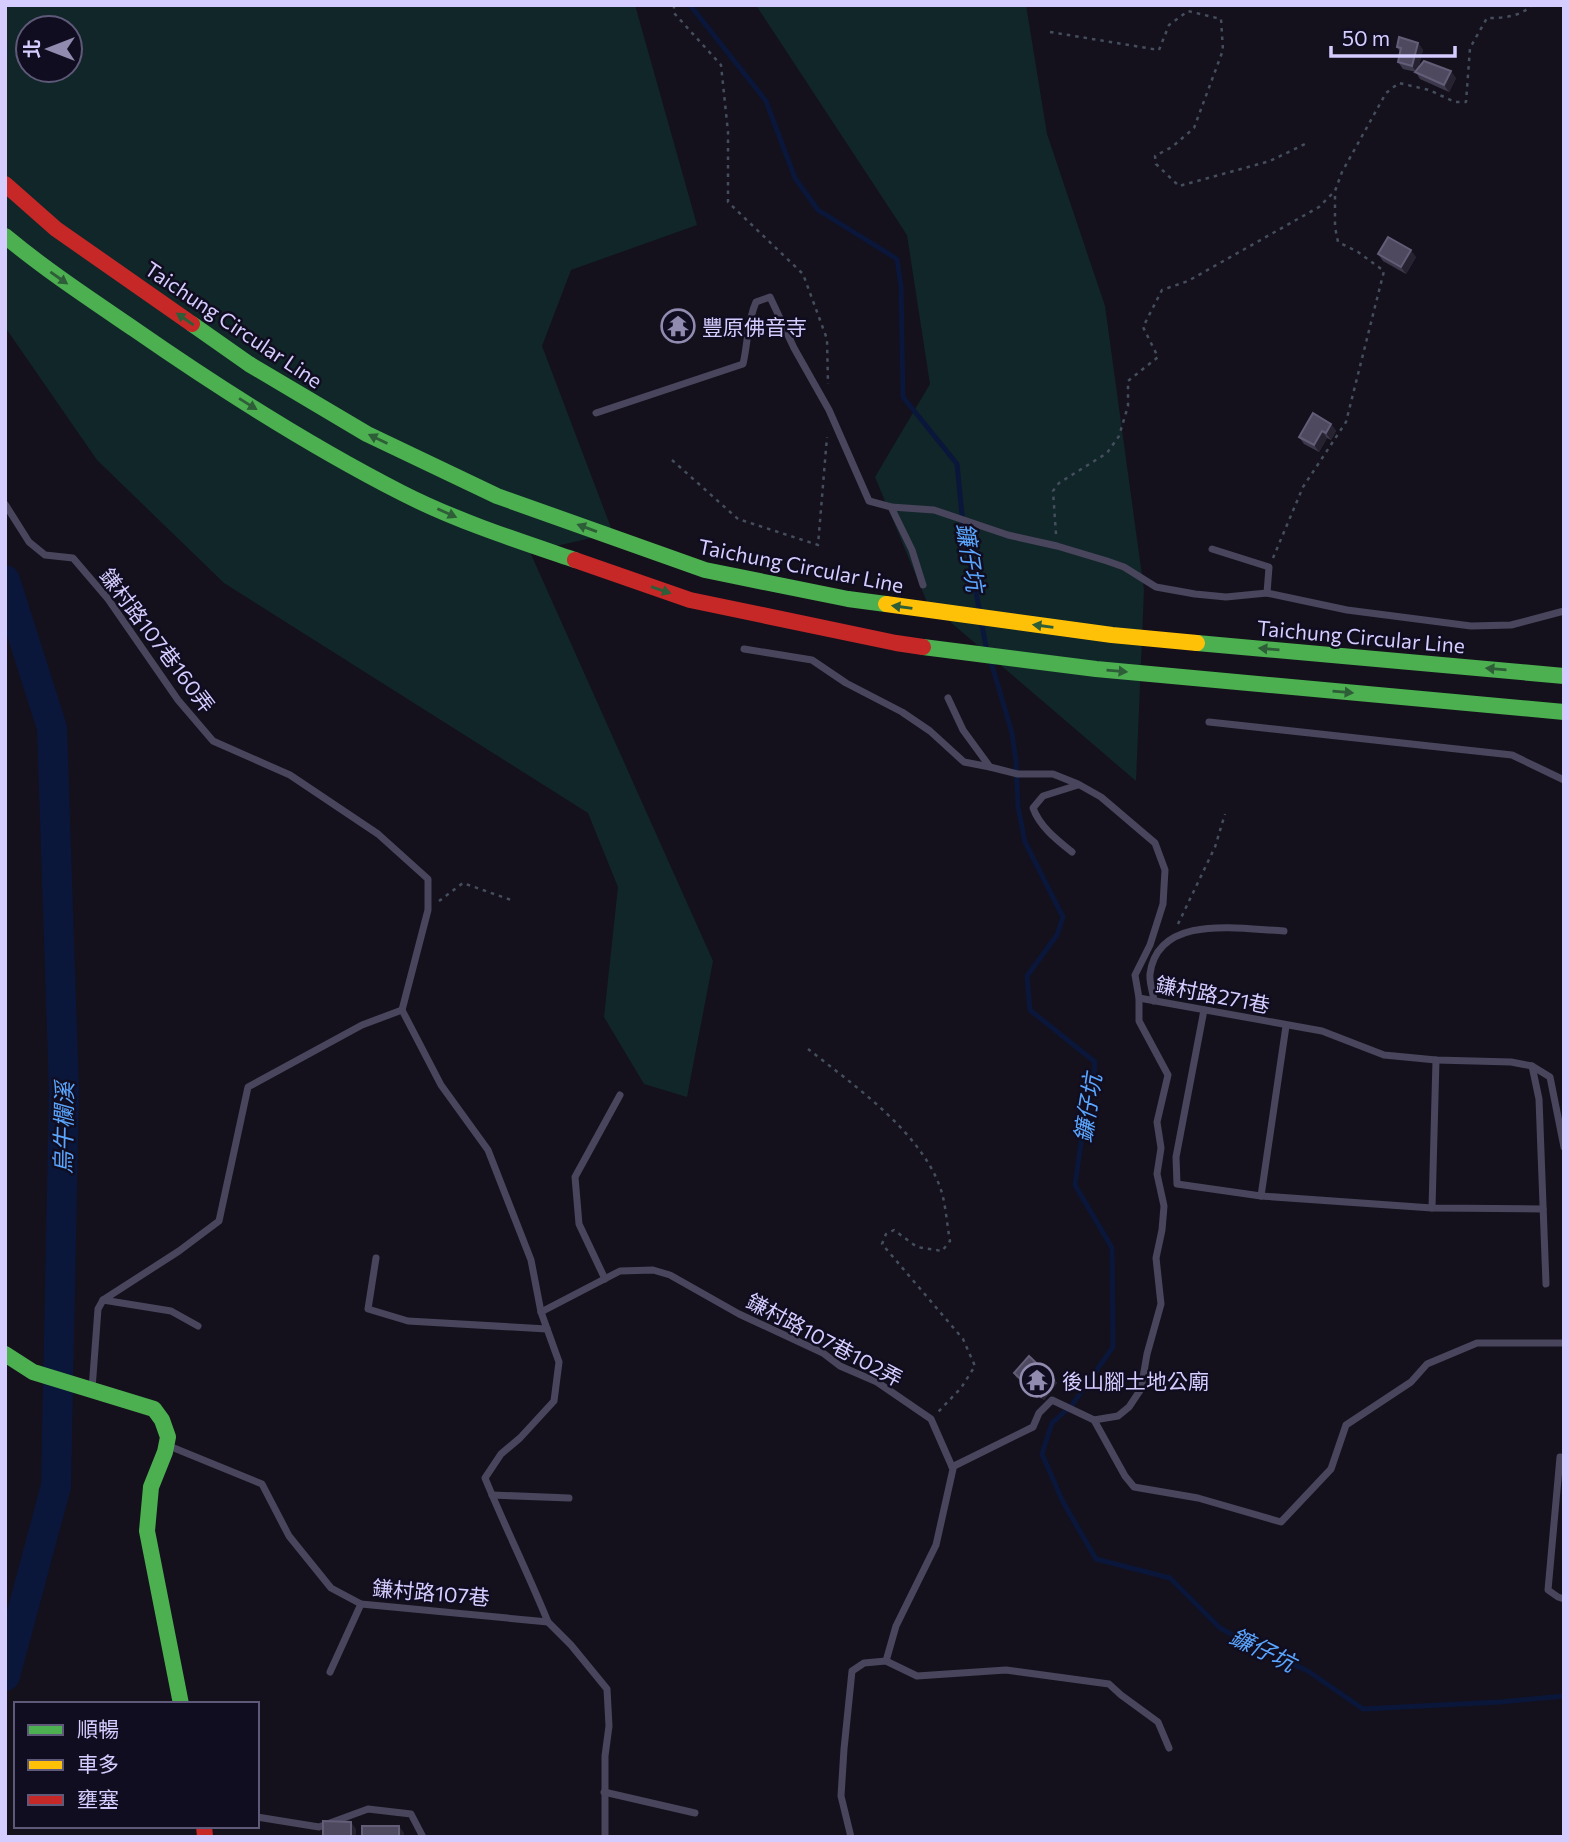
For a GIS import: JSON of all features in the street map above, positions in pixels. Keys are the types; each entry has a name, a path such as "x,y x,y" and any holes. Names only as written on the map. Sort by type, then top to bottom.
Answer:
{"main road":[{"name":"Taichung Circular Line","path":"5,184 57,229 249,364 368,434 497,496 705,570 848,599 1112,635 1564,676"},
{"path":"5,236 39,264 190,368 258,411 402,493 483,529 690,600 896,643 1000,657 1096,669 1564,712"},
{"path":"5,1354 33,1372 154,1409 167,1424 169,1446 153,1481 147,1531 181,1702"}],"lane":[{"path":"596,413 743,364 750,316 756,302 770,297 793,348 829,410 869,501 891,507 934,510 1008,536 1057,546 1124,567 1156,587 1195,594 1226,597 1267,593 1347,610 1471,626 1511,625 1564,611"},
{"name":"鎌村路107巷160弄","path":"5,504 29,542 45,555 73,558 108,599 178,700 213,741 290,775 378,834 428,879 428,910 402,1010"},
{"path":"891,507 912,550 923,585"},
{"path":"1212,549 1269,567 1267,593"},
{"name":"鎌村路271巷","path":"744,649 812,660 846,683 902,712 930,731 964,762 1018,774 1053,774 1079,785 1101,797 1155,843 1165,870 1163,904 1150,945 1135,975 1139,998 1322,1031 1384,1055 1436,1060 1511,1062 1532,1066"},
{"path":"948,698 962,730 990,767"},
{"path":"1209,722 1513,755 1564,780"},
{"path":"1072,852 1053,837 1033,808 1044,796 1079,785"},
{"path":"1154,1001 1150,975 1158,949 1172,936 1207,928 1284,931"},
{"path":"952,1467 1033,1427 1039,1413 1052,1400 1094,1420 1118,1416 1129,1407 1141,1389 1147,1354 1161,1304 1156,1258 1164,1206 1157,1174 1160,1148 1157,1122 1168,1075 1139,1021 1139,998"},
{"path":"92,1390 98,1309 103,1300 179,1251 219,1221 248,1087 362,1025 402,1010 441,1085 488,1150 531,1260 541,1312 559,1362 554,1401 520,1438 501,1454 485,1478 548,1622 607,1689 609,1726 604,1792 605,1837"},
{"path":"1204,1010 1176,1157 1177,1184 1261,1196 1432,1208 1543,1209"},
{"path":"1261,1196 1286,1026"},
{"path":"1432,1208 1436,1060"},
{"path":"1532,1066 1550,1077 1564,1147"},
{"path":"1532,1066 1539,1099 1546,1284"},
{"path":"605,1279 579,1224 575,1177 620,1095"},
{"path":"376,1258 368,1309 408,1321 547,1329"},
{"name":"鎌村路107巷102弄","path":"541,1312 620,1272 653,1270 670,1275 786,1338 823,1353 840,1366 877,1382 931,1419"},
{"path":"103,1300 170,1311 198,1326"},
{"path":"1094,1420 1134,1487 1198,1498 1281,1522 1331,1469 1346,1426 1411,1382 1427,1364 1477,1343 1564,1343"},
{"path":"886,1661 895,1626 936,1545 952,1467 931,1419"},
{"name":"鎌村路107巷","path":"169,1446 262,1484 289,1536 331,1588 361,1604 499,1615 548,1622"},
{"path":"1560,1457 1548,1590 1558,1598 1564,1598"},
{"path":"492,1495 569,1498"},
{"path":"330,1672 361,1604"},
{"path":"850,1837 841,1796 844,1749 852,1671 864,1663 886,1661 917,1676 1006,1670 1109,1684 1158,1722 1169,1748"},
{"path":"604,1792 695,1813"},
{"path":"259,1817 319,1827 368,1809 390,1811 411,1814 423,1837"}],"path":[{"path":"672,460 738,519 818,545 829,410 827,339 803,274 728,202 728,132 721,65 674,13 674,5"},
{"path":"1269,567 1303,487 1346,422 1384,271 1358,252 1338,242 1335,227 1335,191 1342,172 1386,93 1399,83 1429,90 1455,102 1466,102 1470,48 1487,18 1506,18 1526,11 1532,5"},
{"path":"1050,32 1159,50 1169,25 1188,11 1221,19 1223,50 1194,128 1172,147 1155,156 1156,164 1179,186 1270,161 1307,143"},
{"path":"1057,546 1053,491 1059,483 1107,453 1119,436 1128,406 1128,381 1158,357 1143,327 1162,290 1188,281 1307,214 1319,207 1335,191"},
{"path":"1172,936 1215,847 1225,814"},
{"path":"428,910 463,883 511,900"},
{"path":"808,1049 888,1112 924,1158 942,1192 950,1241 942,1251 917,1247 894,1230 887,1234 882,1244 963,1339 975,1366 961,1388 931,1419"}],"green space":[{"path":"5,5 635,5 697,225 571,270 542,346 613,533 530,552 713,961 687,1097 644,1084 604,1017 618,887 588,813 224,583 97,460 5,327"},
{"path":"756,5 1026,5 1047,134 1105,306 1144,590 1136,781 927,602 875,477 930,384 907,235"}],"building":[{"path":"1399,37 1418,43 1412,66 1398,62 1401,48 1397,47"},
{"path":"1424,61 1451,71 1444,85 1415,72"},
{"path":"1388,237 1411,250 1401,267 1378,254"},
{"path":"1313,413 1331,424 1326,433 1322,431 1314,445 1299,437"},
{"name":"後山腳土地公廟","path":"1029,1356 1054,1380 1041,1397 1014,1373"},
{"path":"323,1821 351,1822 351,1837 323,1837"},
{"path":"362,1826 399,1826 399,1837 362,1837"}],"waterway":[{"name":"鐮仔坑","path":"690,5 766,101 795,178 818,210 897,259 901,286 903,397 957,464 963,525 979,608"},
{"name":"烏牛欄溪","path":"5,580 52,728 64,1091 56,1486 5,1676"},
{"name":"鐮仔坑","path":"982,625 986,646"},
{"name":"鐮仔坑","path":"991,662 1012,733 1018,807 1025,842 1063,917 1057,935 1027,976 1030,1010 1095,1062 1075,1185 1112,1248 1113,1347 1072,1405 1052,1423 1042,1454 1063,1502 1096,1559 1170,1578 1220,1628 1308,1671 1363,1709 1564,1696"}],"traffic: fast":[{"path":"5,236 68,284 166,351 265,416 333,456 444,512 487,530 575,560"},
{"path":"192,324 249,364 367,434 497,496 705,570 848,599 886,604"},
{"path":"1197,643 1564,676"},
{"path":"923,647 1096,669 1564,712"},
{"path":"5,1354 33,1372 154,1409 162,1420 168,1437 151,1487 147,1531 181,1702"}],"traffic: slow":[{"path":"886,604 1112,635 1197,643"}],"traffic: jam":[{"path":"5,184 56,229 192,324"},
{"path":"575,560 690,600 923,647"},
{"path":"204,1828 205,1837"}],"place":[{"name":"豐原佛音寺","path":"678,326"},
{"name":"後山腳土地公廟","path":"1037,1380"}]}
